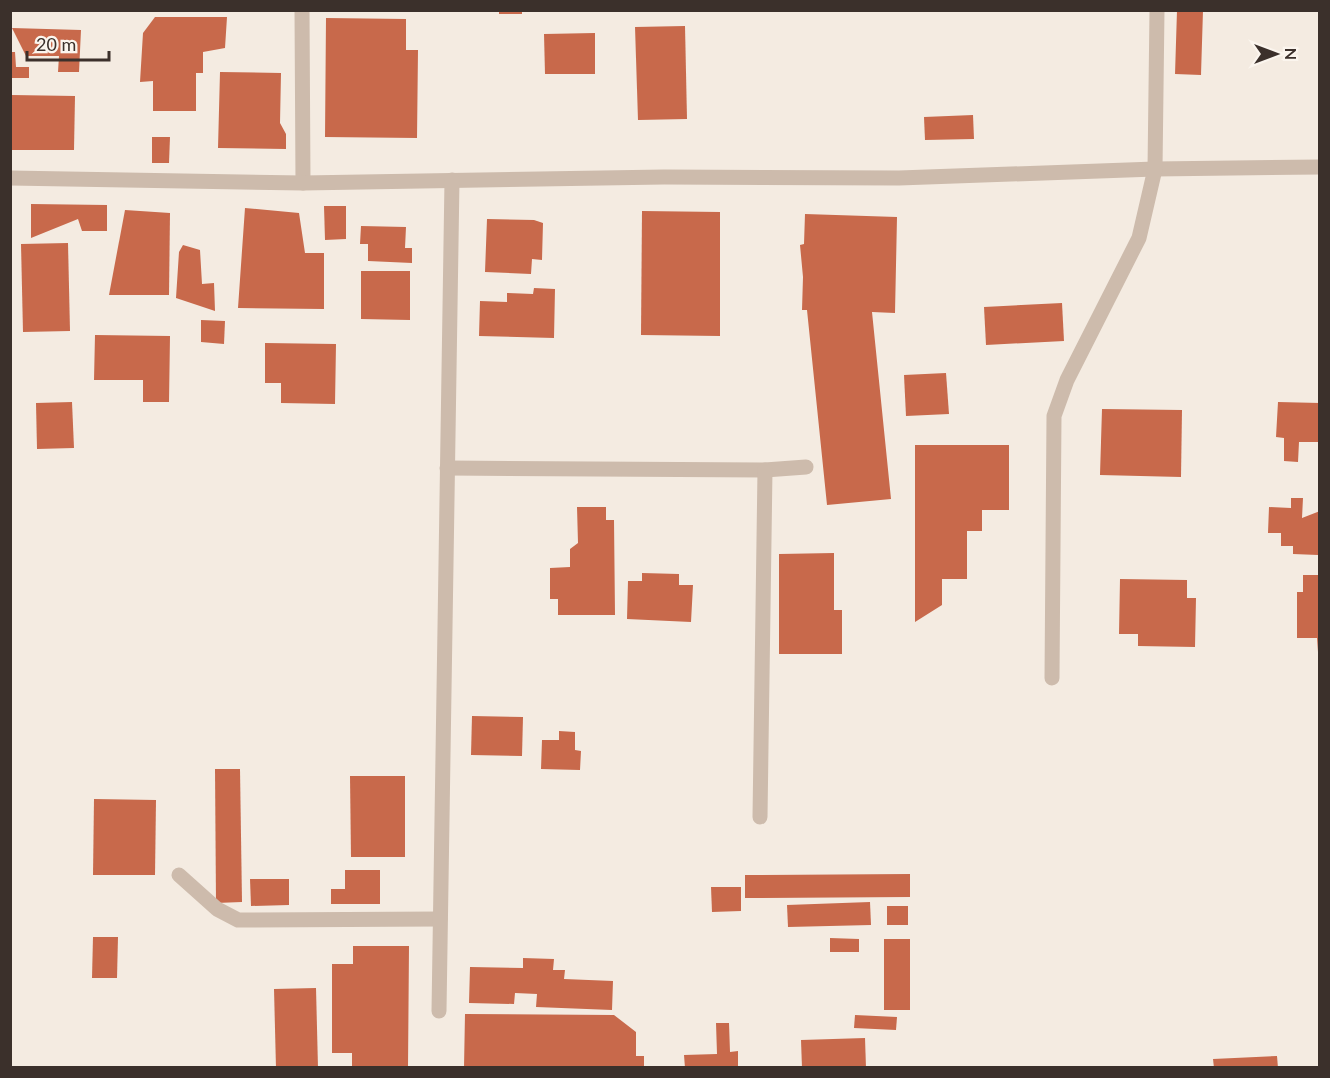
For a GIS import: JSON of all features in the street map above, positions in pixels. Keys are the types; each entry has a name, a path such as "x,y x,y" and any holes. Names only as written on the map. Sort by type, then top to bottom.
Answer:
{"street":[{"path":"302,10 303,183"},
{"path":"1052,678 1054,416 1067,380 1139,238 1155,169 1157,10"},
{"path":"10,178 303,183 664,177 899,178 1155,169 1320,167"},
{"path":"438,1011 452,180"},
{"path":"447,468 765,470 806,467"},
{"path":"760,816 765,470"},
{"path":"179,875 217,909 238,920 440,919"}],"building":[{"path":"499,10 522,10 522,14 499,14"},
{"path":"1177,10 1203,10 1201,75 1175,74"},
{"path":"155,17 227,17 225,48 203,52 203,73 196,73 196,111 153,111 153,81 140,82 143,33"},
{"path":"326,18 406,19 406,50 418,50 417,138 325,137"},
{"path":"685,26 687,119 638,120 635,27"},
{"path":"12,28 81,30 79,72 58,72 59,56 26,56"},
{"path":"595,33 595,74 545,74 544,34"},
{"path":"10,52 15,52 16,67 29,67 29,78 10,78"},
{"path":"220,72 281,73 280,123 286,134 286,149 218,148"},
{"path":"12,95 75,96 74,150 12,150"},
{"path":"973,115 974,139 925,140 924,117"},
{"path":"152,137 170,137 169,163 152,163"},
{"path":"31,204 107,205 107,231 82,231 78,219 31,238"},
{"path":"324,206 346,206 346,239 325,240"},
{"path":"245,208 299,213 305,253 324,253 324,309 238,308"},
{"path":"125,210 170,213 169,295 109,295"},
{"path":"642,211 720,212 720,336 641,335"},
{"path":"805,214 897,217 895,313 872,312 891,499 827,505 807,310 802,310 803,277 800,245 804,244"},
{"path":"487,219 534,220 543,223 542,260 532,259 531,274 485,272"},
{"path":"361,226 406,227 405,248 412,248 412,263 368,261 368,244 360,244"},
{"path":"68,243 70,331 23,332 21,244"},
{"path":"183,245 200,250 202,284 214,283 215,311 176,298 179,252"},
{"path":"361,271 410,271 410,320 361,319"},
{"path":"534,288 555,289 554,338 479,336 480,301 507,302 507,293 533,294"},
{"path":"1062,303 1064,341 986,345 984,307"},
{"path":"201,320 225,321 224,344 201,342"},
{"path":"95,335 170,336 169,402 143,402 143,380 94,380"},
{"path":"265,343 336,344 335,404 281,403 281,383 265,383"},
{"path":"946,373 949,414 906,416 904,375"},
{"path":"72,402 74,448 37,449 36,403"},
{"path":"1278,402 1320,403 1320,442 1299,442 1298,462 1284,461 1284,438 1276,437"},
{"path":"1102,409 1182,410 1181,477 1100,475"},
{"path":"915,445 1009,445 1009,510 982,510 982,531 967,531 967,579 942,579 942,605 915,622"},
{"path":"1291,498 1303,498 1302,518 1320,511 1318,555 1293,554 1293,546 1281,546 1281,533 1268,533 1269,507 1291,508"},
{"path":"577,507 606,507 606,520 614,520 615,615 558,615 558,599 550,599 550,568 570,567 570,549 578,543"},
{"path":"834,553 834,610 842,610 842,654 779,654 779,554"},
{"path":"642,573 679,574 679,585 693,585 691,622 627,619 628,581 642,581"},
{"path":"1303,575 1320,575 1320,652 1318,652 1317,638 1297,638 1297,592 1303,592"},
{"path":"1120,579 1187,580 1187,598 1196,598 1195,647 1138,646 1138,634 1119,634"},
{"path":"472,716 523,717 522,756 471,755"},
{"path":"559,731 575,732 575,750 581,751 580,770 541,769 542,740 559,740"},
{"path":"215,769 240,769 242,902 216,903"},
{"path":"350,776 405,776 405,857 351,857"},
{"path":"94,799 156,800 155,875 93,875"},
{"path":"345,870 380,870 380,904 331,904 331,889 345,889"},
{"path":"910,874 910,897 745,898 745,875"},
{"path":"250,879 289,879 289,905 251,906"},
{"path":"711,887 741,887 741,911 712,912"},
{"path":"870,902 871,925 788,927 787,905"},
{"path":"887,906 908,906 908,925 887,925"},
{"path":"93,937 118,937 117,978 92,978"},
{"path":"830,938 859,939 859,952 830,952"},
{"path":"884,939 910,939 910,1010 884,1010"},
{"path":"353,946 409,946 408,1068 352,1068 352,1053 332,1053 332,964 353,964"},
{"path":"523,958 554,959 553,970 565,970 564,979 613,981 612,1010 536,1007 537,994 515,993 514,1004 469,1003 470,967 523,968"},
{"path":"316,988 318,1068 276,1068 274,989"},
{"path":"465,1014 614,1015 636,1032 636,1056 644,1056 644,1068 464,1068"},
{"path":"855,1015 897,1017 896,1030 854,1028"},
{"path":"716,1023 729,1023 730,1052 738,1051 738,1068 685,1068 684,1055 717,1054"},
{"path":"865,1038 866,1068 802,1068 801,1040"},
{"path":"1277,1056 1278,1068 1214,1068 1213,1059"}]}
